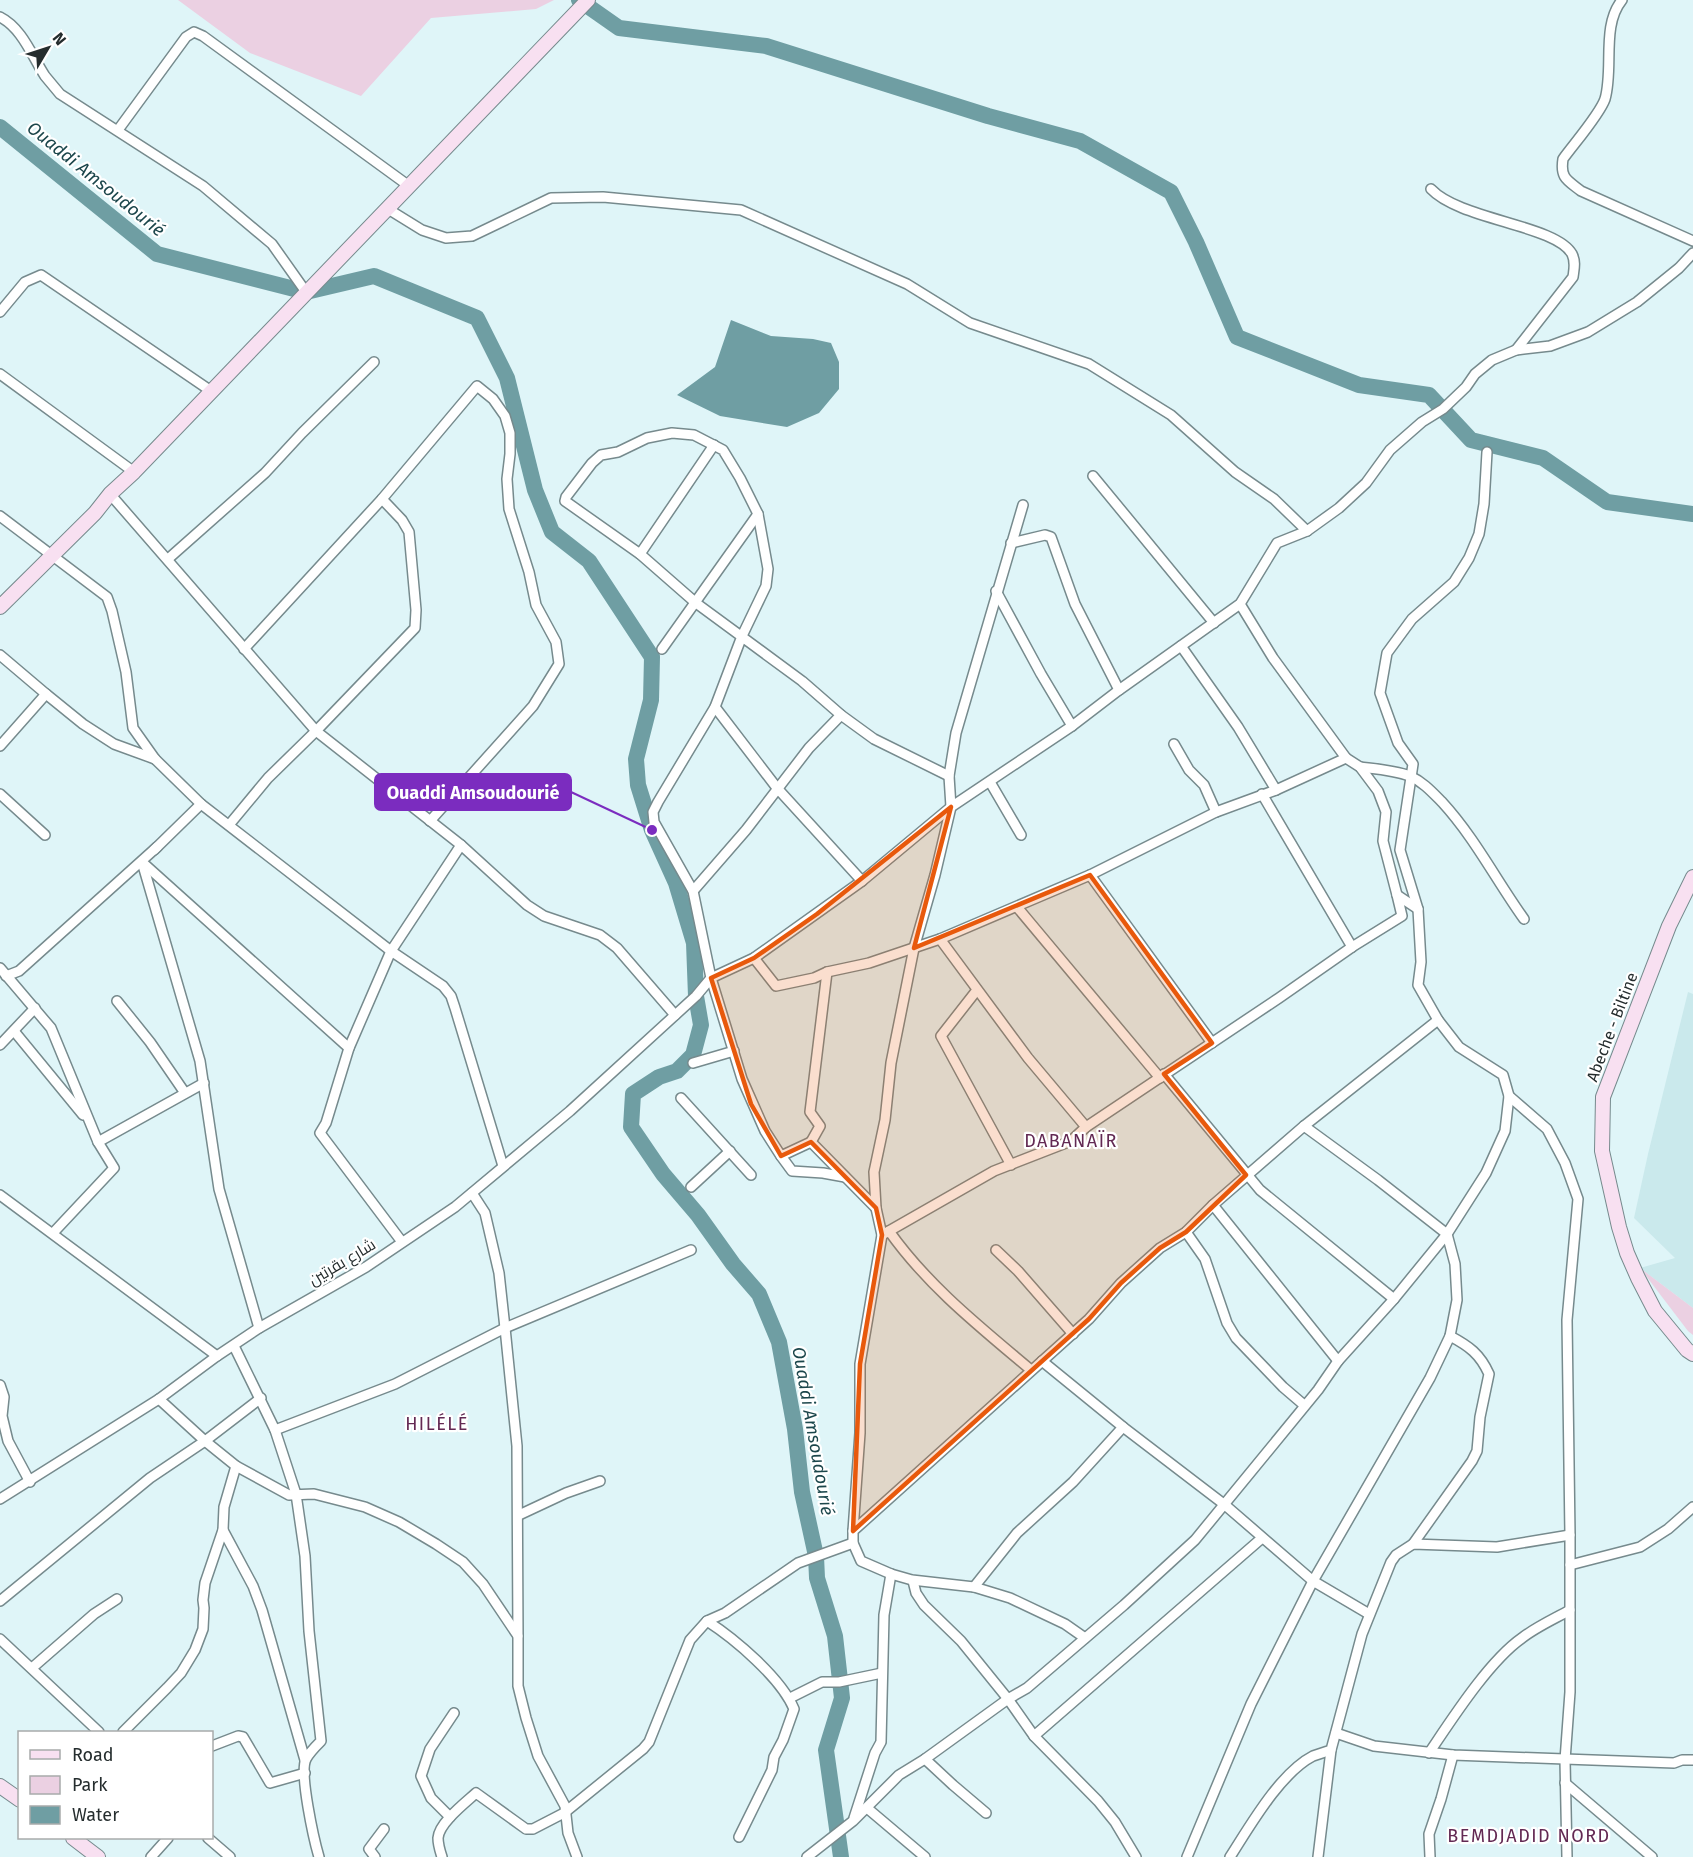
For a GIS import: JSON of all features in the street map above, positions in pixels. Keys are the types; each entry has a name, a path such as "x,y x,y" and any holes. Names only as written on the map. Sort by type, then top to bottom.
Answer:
{"street":[{"path":"0,607 95,513 110,494 134,472 588,0"},
{"path":"1622,0 1616,8 1611,30 1605,99 1563,159 1561,171 1566,179 1581,191 1693,241"},
{"path":"0,17 8,21 22,37 47,78 60,94 203,186 272,244 306,292"},
{"path":"118,130 186,37 194,32 203,36 409,186"},
{"path":"1431,189 1437,196 1476,215 1519,226 1560,243 1571,253 1575,264 1573,277 1516,350"},
{"path":"387,209 422,230 446,237 472,236 551,198 603,197 741,210 907,284 970,323 1089,364 1171,415 1235,472 1274,499 1307,531"},
{"path":"711,978 754,958 862,881 951,807 1072,726 1240,604 1277,543 1307,531 1340,508 1366,483 1390,450 1422,422 1443,409 1492,360 1516,350 1550,346 1588,332 1637,302 1679,268 1693,253"},
{"path":"0,312 25,282 41,275 211,391"},
{"path":"168,559 265,473 374,362"},
{"path":"0,374 134,472"},
{"path":"244,649 382,499 477,386 493,399 505,416 510,433 507,479 509,509 529,572 536,606 556,642 559,664 533,706 430,821"},
{"path":"846,1178 823,1173 792,1171 765,1131 751,1104 711,978 693,891 654,822 654,812 658,802 715,707 742,636 766,586 768,569 758,514 728,457 714,445 694,435 672,433 647,438 618,452 602,455 592,463 565,501 640,554 696,603 742,636 802,681 841,715 874,739 949,776"},
{"path":"640,554 714,445"},
{"path":"807,1857 853,1821 899,1775 926,1759 1008,1699 1027,1688 1124,1605 1195,1540 1338,1361 1394,1299 1447,1234 1497,1152 1505,1131 1509,1096 1503,1075 1459,1047 1438,1020 1418,985 1421,962 1418,909 1400,850 1413,764 1398,743 1380,693 1387,653 1412,619 1454,582 1469,558 1479,534 1484,504 1487,452"},
{"path":"1093,476 1214,623"},
{"path":"110,494 316,731 461,845 527,905 544,916 600,935 617,948 675,1015"},
{"path":"229,825 268,778 414,628 416,610 409,532 402,520 382,499"},
{"path":"1023,505 956,733 949,776 951,807 914,948 891,1063 885,1120 874,1172 876,1208 886,1233 966,1316 1031,1370"},
{"path":"662,649 758,514"},
{"path":"0,516 107,597 126,672 133,728 155,759 201,804 391,951 443,986 451,996 503,1166"},
{"path":"1011,543 1045,535 1051,537 1075,604 1119,690"},
{"path":"996,591 1072,726"},
{"path":"1085,1638 1065,1624 1010,1598 974,1587 912,1581 861,1561 853,1543 860,1433 860,1364 886,1233 994,1170 1071,1141 1086,1127 1352,947 1402,916 1383,841 1386,812 1378,791 1360,767 1346,758 1273,658 1240,604"},
{"path":"1182,646 1238,727 1276,790"},
{"path":"0,655 83,724 114,744 155,759"},
{"path":"0,746 46,694"},
{"path":"715,707 777,788 862,881"},
{"path":"693,891 746,830 809,748 841,715"},
{"path":"1174,744 1189,770 1204,785 1216,812"},
{"path":"754,958 776,986 869,963 914,948 1090,875 1216,812 1276,790 1346,758"},
{"path":"1360,767 1386,769 1411,777 1428,788 1460,822 1524,919"},
{"path":"990,782 1021,835"},
{"path":"0,794 45,835"},
{"path":"1262,794 1352,947"},
{"path":"6,976 19,971 201,804"},
{"path":"402,1242 320,1133 326,1123 349,1048 391,951 461,845"},
{"path":"142,862 157,846"},
{"path":"142,862 349,1048"},
{"path":"142,862 190,1027 204,1083 219,1189 259,1328"},
{"path":"1090,875 1212,1043"},
{"name":"Abeche - Biltine","path":"1693,877 1669,926 1603,1097 1602,1152 1619,1227 1638,1278 1655,1311 1693,1354"},
{"path":"1397,895 1418,909"},
{"path":"1017,907 1260,1190 1394,1299"},
{"path":"940,939 1028,1058 1086,1127"},
{"path":"0,968 51,1028 98,1142 114,1168 53,1233"},
{"path":"781,1155 811,1142 820,1126 810,1112 827,972"},
{"name":"شارع بقرتين","path":"0,1500 159,1399 259,1328 366,1267 454,1207 570,1111 696,996 711,978"},
{"path":"977,990 941,1036 1011,1165"},
{"path":"117,1001 150,1042 185,1093"},
{"path":"0,1046 35,1008"},
{"path":"853,1531 1073,1334 1136,1269 1160,1248 1186,1232 1246,1175 1304,1126 1438,1020"},
{"path":"14,1031 90,1123"},
{"path":"693,1063 734,1051"},
{"path":"98,1142 204,1083"},
{"path":"1509,1096 1547,1129 1565,1163 1578,1199 1567,1320 1570,1534 1570,1692 1565,1760 1567,1857"},
{"path":"681,1098 751,1174"},
{"path":"1187,1857 1251,1704 1313,1581 1430,1378 1450,1336 1457,1300 1455,1264 1447,1234 1304,1126"},
{"path":"811,1142 876,1208"},
{"path":"691,1187 730,1151"},
{"path":"472,1193 485,1214 499,1273 517,1446 518,1686 538,1756 565,1806 568,1833 577,1857"},
{"path":"0,1195 217,1356"},
{"path":"1213,1205 1338,1361"},
{"path":"1186,1232 1205,1259 1227,1323 1236,1338 1283,1387 1304,1405"},
{"path":"275,1430 394,1384 505,1328 691,1250"},
{"path":"996,1250 1018,1271 1073,1334"},
{"path":"1318,1857 1331,1750 1369,1614 1391,1562 1396,1555 1413,1544 1477,1451 1480,1417 1489,1374 1477,1353 1450,1336"},
{"path":"234,1346 275,1430 296,1494 305,1556 309,1631 321,1741 305,1760"},
{"path":"1042,1361 1225,1505 1313,1581 1369,1614"},
{"path":"0,1385 4,1397 2,1416 8,1441 30,1482"},
{"path":"0,1601 150,1478 205,1441 261,1398"},
{"path":"159,1399 236,1466 290,1495 314,1494 365,1507 399,1522 436,1544 463,1562 519,1636"},
{"path":"974,1587 1017,1533 1073,1482 1123,1427"},
{"path":"124,1731 181,1673 195,1650 203,1629 202,1600 205,1583 223,1530 224,1507 236,1466"},
{"path":"519,1515 566,1493 600,1481"},
{"path":"1570,1565 1640,1547 1668,1529 1693,1507"},
{"path":"223,1530 253,1587 262,1610 305,1760 308,1809 315,1855"},
{"path":"1413,1544 1497,1547 1570,1534"},
{"path":"1034,1736 1262,1538"},
{"path":"442,1857 439,1832 450,1817 476,1794 526,1830 533,1830 564,1813 649,1742 690,1640 706,1621 725,1613 798,1563 853,1543"},
{"path":"853,1821 875,1753 881,1742 884,1615 891,1574"},
{"path":"912,1581 924,1605 962,1641 1034,1736 1098,1801 1115,1822 1136,1857"},
{"path":"32,1668 94,1614 117,1599"},
{"path":"1429,1753 1468,1698 1503,1656 1521,1638 1570,1610"},
{"path":"706,1621 729,1636 766,1672 790,1698 794,1709 774,1757 772,1770 739,1837"},
{"path":"0,1639 98,1731"},
{"path":"790,1698 822,1682 839,1682 882,1673"},
{"path":"450,1817 431,1798 421,1776 430,1749 453,1713"},
{"path":"1336,1733 1374,1746 1453,1755 1674,1763 1693,1760"},
{"path":"213,1746 238,1736 243,1737 270,1784 305,1773"},
{"path":"1230,1857 1265,1804 1291,1773 1312,1756 1331,1750"},
{"path":"1682,1760 1693,1750"},
{"path":"1430,1857 1429,1833 1453,1755"},
{"path":"926,1759 986,1813"},
{"path":"1565,1783 1652,1857"},
{"path":"0,1786 18,1799"},
{"path":"867,1808 925,1857"},
{"path":"375,1857 369,1849 384,1829"},
{"path":"74,1839 98,1857"},
{"path":"151,1857 167,1839"},
{"path":"209,1839 230,1857"}],"highlighted area":[{"path":"951,807 914,948 1090,875 1212,1043 1164,1074 1246,1175 1186,1232 1160,1248 1121,1283 1089,1319 853,1531 860,1364 882,1235 876,1208 811,1142 781,1156 751,1104 711,978 754,958 817,914"}],"shaded area":[{"path":"1688,992 1693,994 1693,1308 1640,1268 1675,1258 1634,1218"}],"green space":[{"path":"178,0 554,0 536,9 431,18 361,96 250,53"},
{"path":"1640,1268 1693,1308 1693,1335 1688,1331"}],"water":[{"path":"731,320 771,336 813,339 831,343 839,362 839,389 819,413 787,427 720,416 677,395 715,367"}],"waterway":[{"path":"579,0 619,28 766,46 988,116 1080,141 1171,192 1196,242 1237,337 1359,385 1429,395 1471,440 1543,458 1607,502 1693,514"},
{"name":"Ouaddi Amsoudourié","path":"0,127 157,254 306,292 374,276 477,318 507,378 535,490 552,532 589,561 652,657 651,700 636,759 638,785 652,830 676,883 694,943 696,996 701,1025 693,1055 677,1071 659,1077 633,1094 631,1127 663,1174 759,1294 779,1342 795,1429 802,1492 816,1556 817,1578 835,1636 842,1698 826,1750 841,1857"}],"place":[{"name":"Ouaddi Amsoudourié","path":"652,830"}],"district":[{"name":"DABANAÏR","path":"1071,1141"},
{"name":"HILÉLÉ","path":"437,1424"},
{"name":"BEMDJADID NORD","path":"1529,1836"}]}
